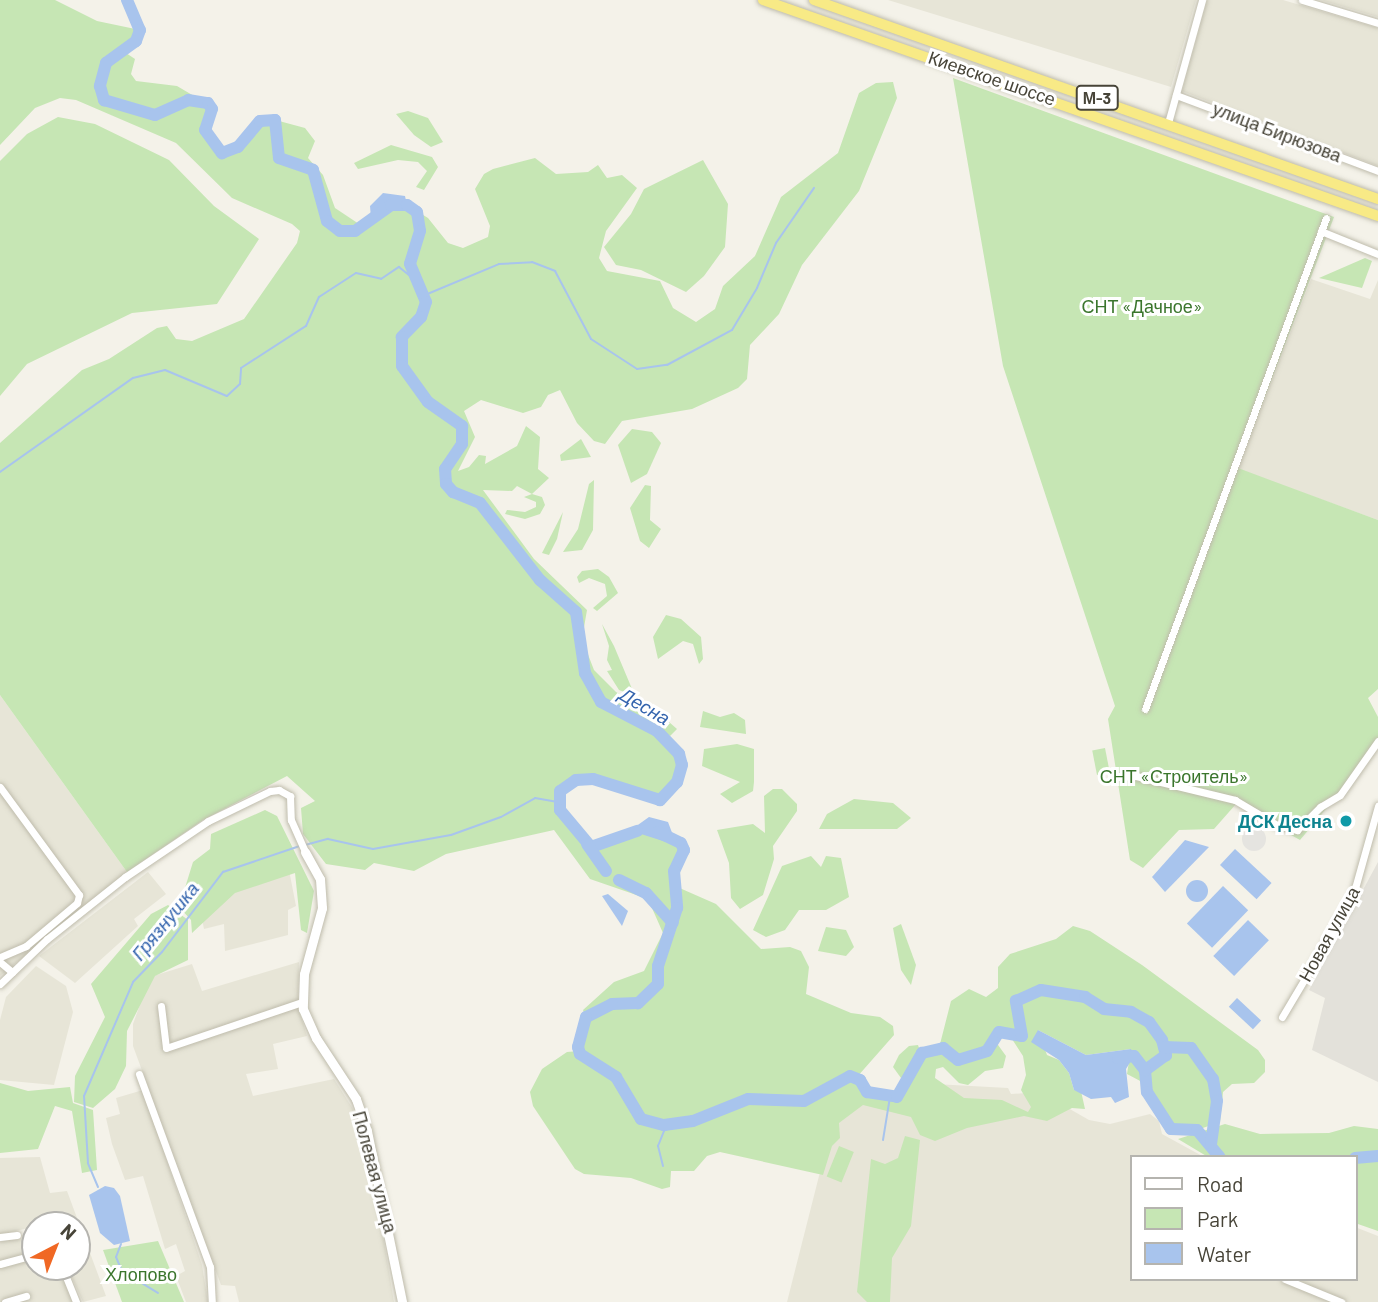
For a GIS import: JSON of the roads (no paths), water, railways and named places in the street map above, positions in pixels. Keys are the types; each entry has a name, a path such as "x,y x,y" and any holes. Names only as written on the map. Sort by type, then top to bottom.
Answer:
{"highway":[{"name":"Киевское шоссе","path":"763,0 1378,216"},
{"name":"Киевское шоссе","path":"814,0 1378,199"}],"street":[{"path":"1168,123 1202,0"},
{"path":"1302,0 1378,23"},
{"name":"улица Бирюзова","path":"1176,94 1378,171"},
{"path":"1145,709 1326,218"},
{"path":"1321,231 1378,254"},
{"path":"1118,777 1136,776 1235,800 1277,825 1297,830 1320,807 1340,795 1378,741"},
{"path":"0,787 79,895 77,903 26,946 0,960 12,972"},
{"path":"0,984 125,877 208,821 270,791 279,790 290,796 295,836 305,852"},
{"name":"Новая улица","path":"1282,1017 1352,899 1378,806"},
{"name":"Полевая улица","path":"305,852 320,880 322,908 304,974 302,1002 316,1038 356,1099 367,1131 402,1302"},
{"path":"161,1006 166,1048 302,1002"},
{"path":"139,1074 210,1267 212,1302"},
{"path":"0,1237 17,1235"},
{"path":"0,1264 21,1258"},
{"path":"68,1281 76,1302"},
{"path":"1290,1281 1341,1302"},
{"path":"5,1302 26,1296"}],"water":[{"path":"383,193 405,196 407,205 391,205 371,218 370,206"},
{"path":"649,817 668,822 674,838 666,842 641,834 621,837"},
{"path":"1185,840 1209,847 1165,892 1152,877"},
{"path":"1235,849 1272,883 1257,899 1220,865"},
{"path":"1197,880 1205,883 1208,891 1205,899 1197,902 1189,899 1186,891 1189,883"},
{"path":"1223,886 1248,910 1212,948 1187,923"},
{"path":"608,894 628,911 622,926 602,896"},
{"path":"1248,920 1269,940 1234,976 1213,956"},
{"path":"1237,998 1261,1021 1253,1029 1229,1007"},
{"path":"1038,1030 1086,1055 1131,1049 1134,1056 1126,1069 1129,1097 1115,1103 1111,1097 1091,1099 1074,1090 1069,1073 1059,1060 1031,1042"},
{"path":"105,1186 114,1188 120,1196 130,1241 114,1245 100,1233 89,1195"}],"waterway":[{"name":"Десна","path":"127,0 140,30 136,41 106,63 100,86 104,100 155,115 188,100 208,103 212,109 205,130 222,153 238,147 260,121 275,120 279,158 313,170 327,221 340,231 355,231 391,205 407,205 417,212 420,231 410,264 426,302 421,317 402,337 402,366 428,402 462,426 462,444 445,469 446,484 453,492 480,503 540,580 576,612 585,673 601,702 657,731 679,754 682,765 677,782 660,800 593,779 576,780 560,791 560,810 591,847 637,831"},
{"path":"425,295 499,264 532,262 555,271 591,339 637,369 667,365 732,330 757,288 776,243 814,188"},
{"path":"0,472 133,378 165,370 227,396 240,384 241,368 306,326 319,297 356,273 381,279 399,267 414,279"},
{"name":"Грязнушка","path":"305,845 328,839 373,849 451,835 501,817 535,798 558,802"},
{"name":"Десна","path":"658,832 681,843 684,850 674,871 677,908 658,966 658,984 638,1003 612,1004 586,1017 578,1047 580,1054 616,1077 641,1119 664,1125 693,1121 748,1099 804,1101 850,1076 860,1080 867,1092 897,1097 922,1053 943,1048 958,1060 987,1051 999,1032 1022,1036 1016,1001 1041,990 1085,997 1104,1009 1131,1012 1149,1022 1162,1040 1166,1055 1145,1070 1147,1092 1171,1129 1197,1130 1218,1155"},
{"path":"587,844 606,871"},
{"name":"Грязнушка","path":"98,1187 88,1163 84,1096 133,982 162,952 223,872 300,846"},
{"path":"619,880 646,893 673,923"},
{"name":"Десна","path":"1164,1047 1191,1048 1213,1079 1217,1101 1211,1144"},
{"name":"Десна","path":"1118,1058 1134,1056 1145,1070"},
{"path":"883,1140 890,1097"},
{"path":"663,1166 658,1146 667,1124"},
{"name":"Десна","path":"1357,1158 1378,1156"},
{"name":"Грязнушка","path":"121,1244 116,1257 122,1271 158,1293"}],"place":[{"name":"ДСК Десна","path":"1346,821"}],"park label":[{"name":"СНТ «Дачное»","path":"1142,306"},
{"name":"СНТ «Строитель»","path":"1174,776"},
{"name":"Хлопово","path":"141,1274"}]}
